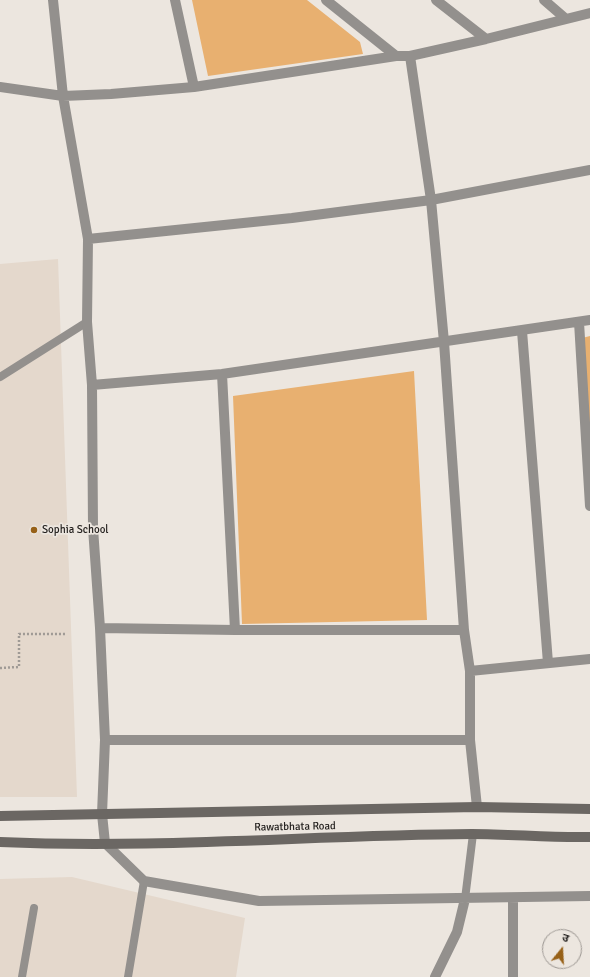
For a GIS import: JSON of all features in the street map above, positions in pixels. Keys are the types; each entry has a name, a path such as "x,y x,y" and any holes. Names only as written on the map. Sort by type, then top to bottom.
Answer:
{"main road":[{"name":"Rawatbhata Road","path":"0,816 477,807 590,809"},
{"name":"Rawatbhata Road","path":"0,842 105,844 473,834 553,838 590,837"}],"street":[{"path":"53,0 63,96 88,239 87,322 92,385 93,528 100,628 105,740 102,814 105,844 144,881 259,901 590,896"},
{"path":"175,0 194,87"},
{"path":"326,0 396,56"},
{"path":"436,0 486,39"},
{"path":"544,0 566,19"},
{"path":"0,87 63,96 194,87 396,56 410,56 590,13"},
{"path":"410,56 431,200 444,342 464,630 470,671 470,740 477,807"},
{"path":"88,239 292,218 431,200 590,170"},
{"path":"92,385 222,374 590,320"},
{"path":"579,322 590,506"},
{"path":"522,330 548,663"},
{"path":"222,374 236,630"},
{"path":"100,628 236,630 464,630"},
{"path":"470,671 590,659"},
{"path":"105,740 470,740"},
{"path":"513,898 514,977"},
{"path":"434,977 457,932 465,899"}],"lane":[{"path":"0,377 87,322"},
{"path":"465,899 473,834"},
{"path":"128,977 144,881"},
{"path":"22,977 34,908"}],"path":[{"path":"0,668 19,667 19,634 66,634"}],"shaded area":[{"path":"192,0 307,0 360,42 363,54 208,76"},
{"name":"Sophia School","path":"58,259 77,797 0,797 0,264"},
{"path":"590,336 590,477 582,338"},
{"path":"414,371 427,620 242,624 233,396"},
{"path":"72,877 245,918 236,977 0,977 0,879"}],"place":[{"name":"Sophia School","path":"34,530"}]}
